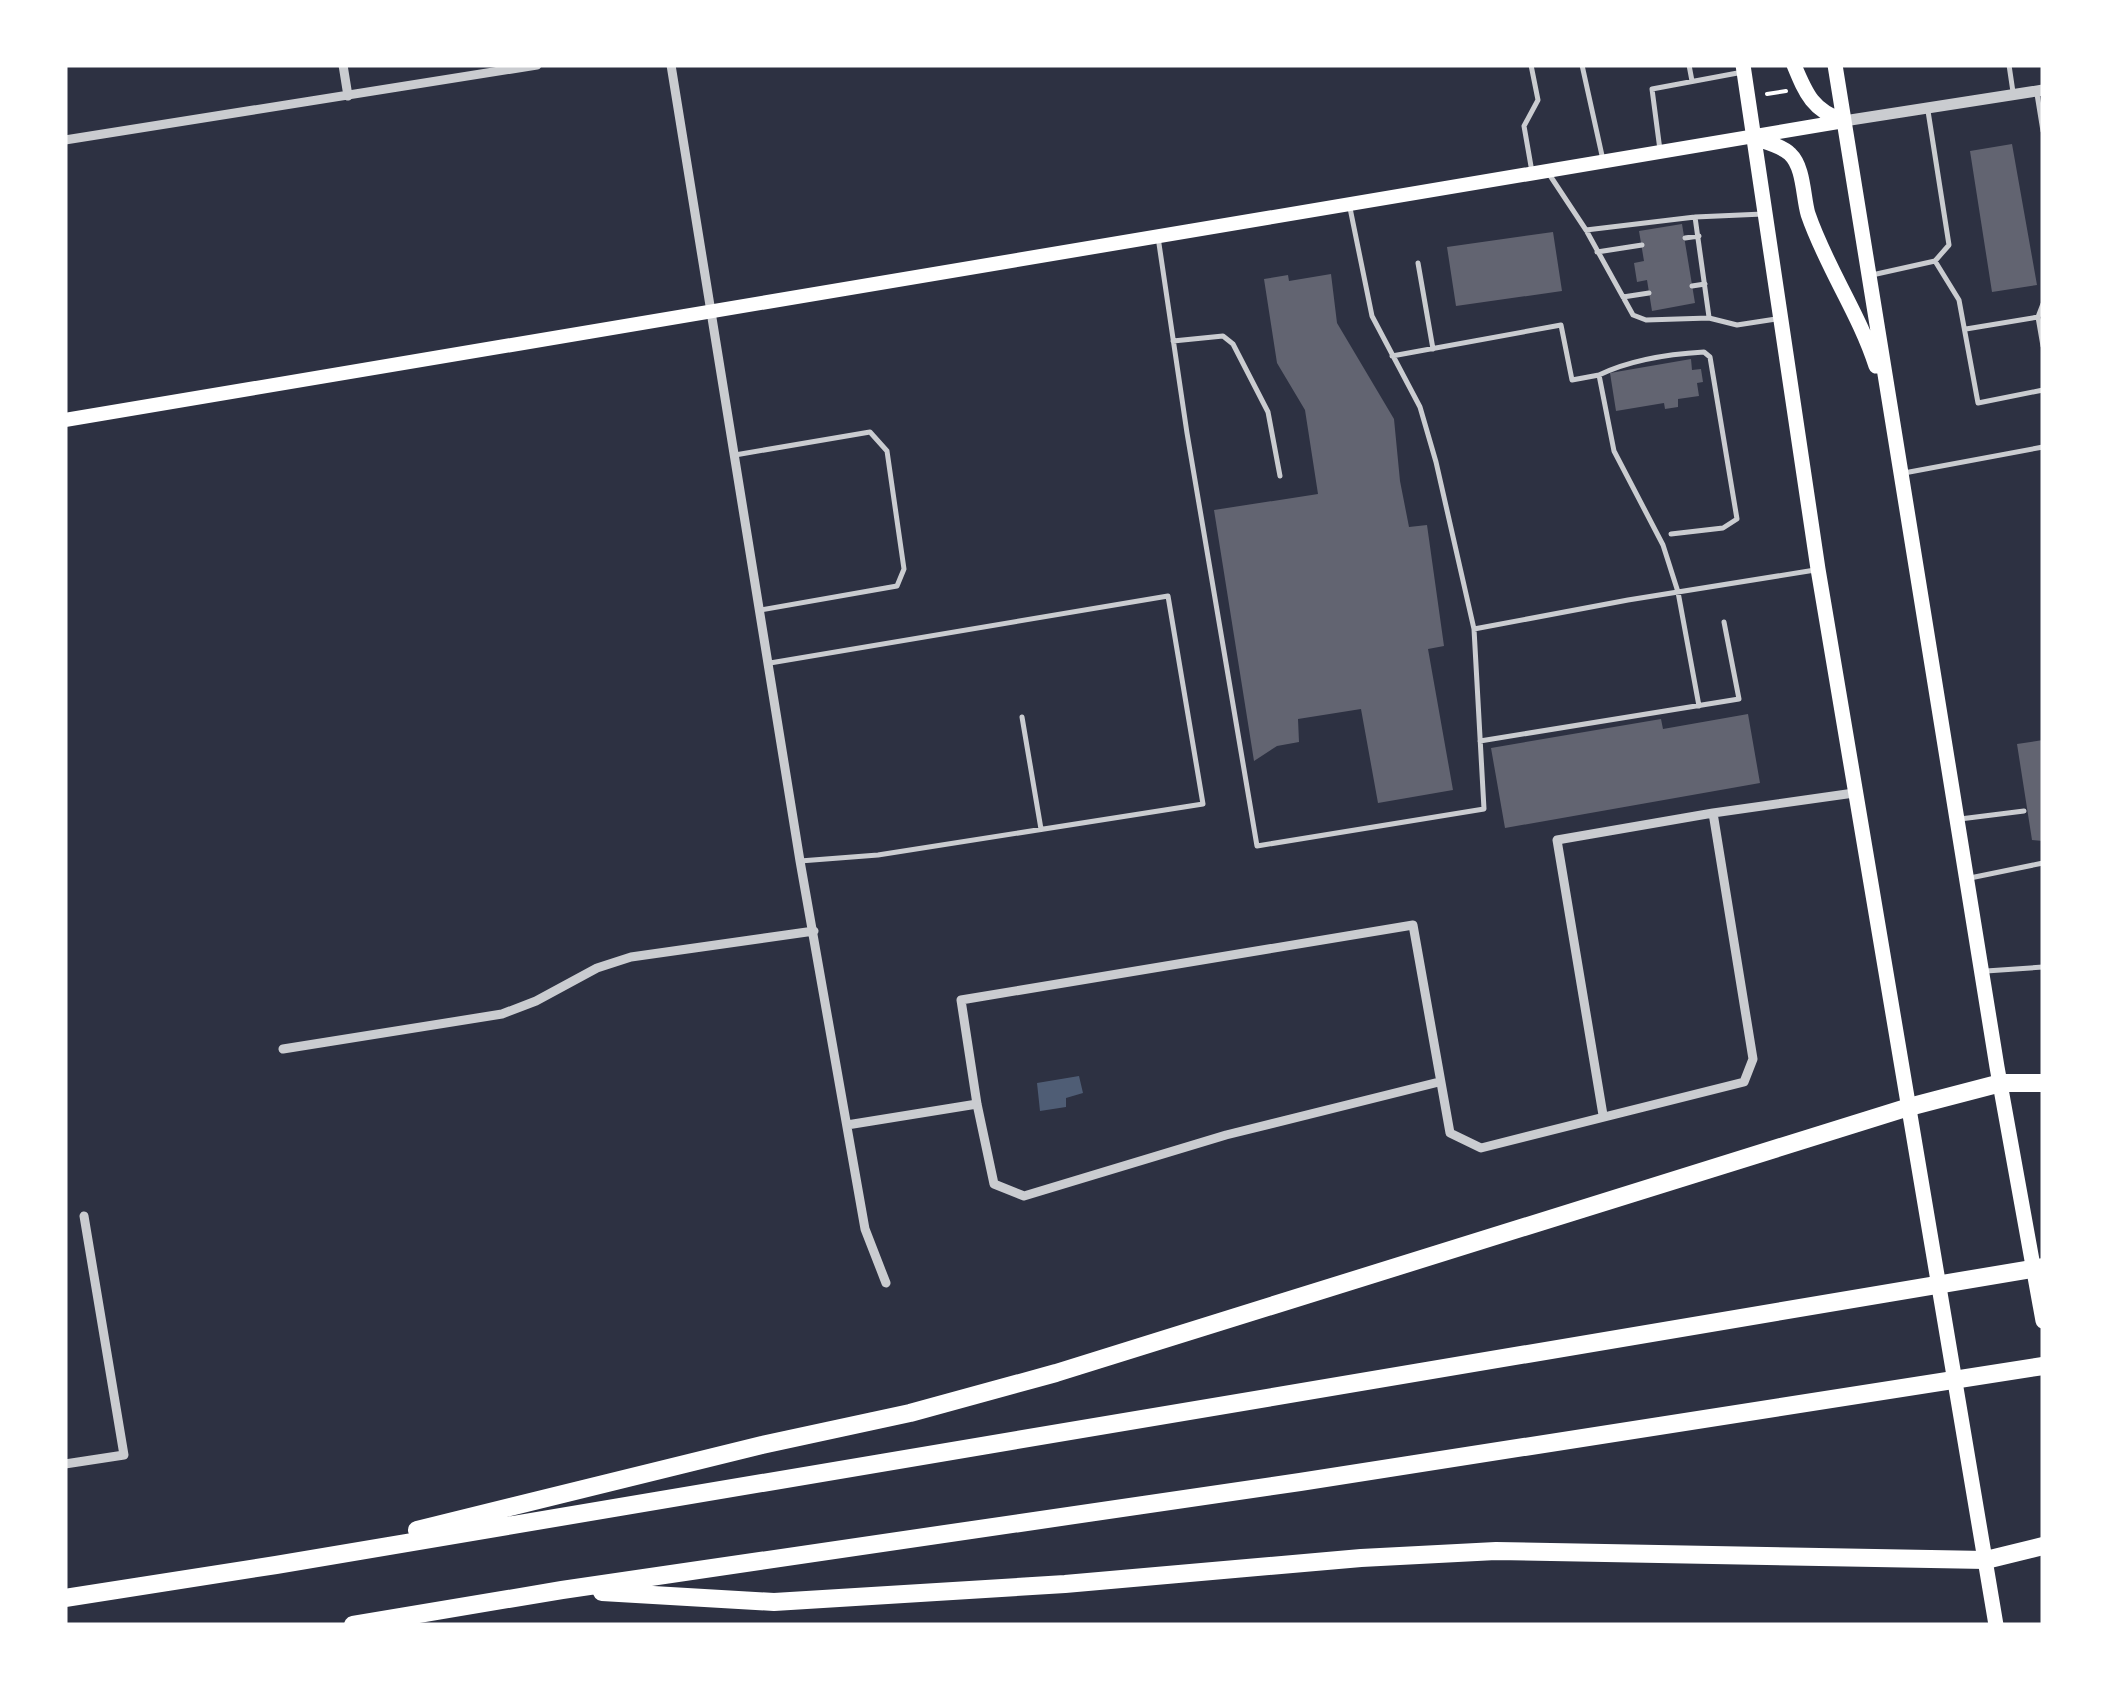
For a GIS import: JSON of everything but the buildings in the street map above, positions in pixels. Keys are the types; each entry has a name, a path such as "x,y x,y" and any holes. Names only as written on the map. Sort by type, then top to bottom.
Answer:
{"highway":[{"path":"276,1565 762,1445 910,1413 1056,1373 1908,1107 2001,1084 2043,1083"},
{"path":"65,1598 2043,1267"},
{"path":"352,1625 2043,1366"},
{"path":"562,1590 774,1602 1065,1584 1360,1558 1496,1552 1986,1560 2043,1546"}],"main road":[{"path":"1794,65 1809,100 1822,113 1844,122"},
{"path":"1835,65 1982,972 2043,1321"},
{"path":"1743,68 1854,794 1996,1625"},
{"path":"65,420 1844,122"},
{"path":"1754,138 1786,150 1795,161 1808,212 1869,343 1892,412"}],"street":[{"path":"343,65 348,96"},
{"path":"65,140 537,65"},
{"path":"671,65 800,860 866,1229 886,1283"},
{"path":"1844,122 2040,90"},
{"path":"1603,1116 1558,840 1713,812 1854,794"},
{"path":"1440,1082 1226,1135 1024,1196 994,1184 961,1000 1414,926 1450,1133 1481,1148 1744,1082 1753,1059 1713,812"},
{"path":"283,1049 502,1014 598,968 631,957 814,931"},
{"path":"848,1124 977,1104"},
{"path":"65,1464 124,1455 84,1216"}],"lane":[{"path":"1531,65 1538,100 1524,126 1540,173 1586,230 1633,315 1646,320 1710,318 1736,325 1781,318"},
{"path":"1582,65 1604,163"},
{"path":"1689,65 1692,81"},
{"path":"2010,65 2014,94"},
{"path":"1661,153 1652,89 1743,68"},
{"path":"2040,90 2043,131"},
{"path":"1869,275 1935,261 1949,244 1927,108"},
{"path":"1158,238 1257,846 1484,809 1474,629 1436,462 1420,408 1372,316 1350,205"},
{"path":"1586,230 1695,217 1766,214"},
{"path":"1695,217 1710,318"},
{"path":"1684,238 1698,236"},
{"path":"1597,252 1642,245"},
{"path":"1935,261 1959,300 1978,403 2043,390"},
{"path":"1418,262 1433,348"},
{"path":"1692,286 1705,284"},
{"path":"1622,297 1649,293"},
{"path":"2043,304 2038,316 2043,346"},
{"path":"1964,329 2038,316"},
{"path":"1392,356 1561,325 1572,380 1599,376 1620,365 1704,352 1710,358 1737,519 1723,528 1671,534"},
{"path":"1173,341 1223,336 1232,344 1268,412 1280,476"},
{"path":"1599,376 1614,450 1663,545 1678,592 1698,706"},
{"path":"736,455 870,432 886,451 904,569 897,586 761,610"},
{"path":"1901,474 2043,447"},
{"path":"1474,629 1818,570"},
{"path":"770,663 1168,596 1203,804 878,855 800,860"},
{"path":"1480,742 1739,699 1724,622"},
{"path":"1022,717 1041,828"},
{"path":"1957,819 2024,811"},
{"path":"1967,879 2043,863"},
{"path":"1982,972 2043,967"}],"path":[{"path":"1767,94 1796,90"}],"water":[{"path":"1079,1076 1083,1093 1066,1098 1066,1107 1040,1111 1037,1083"}]}
